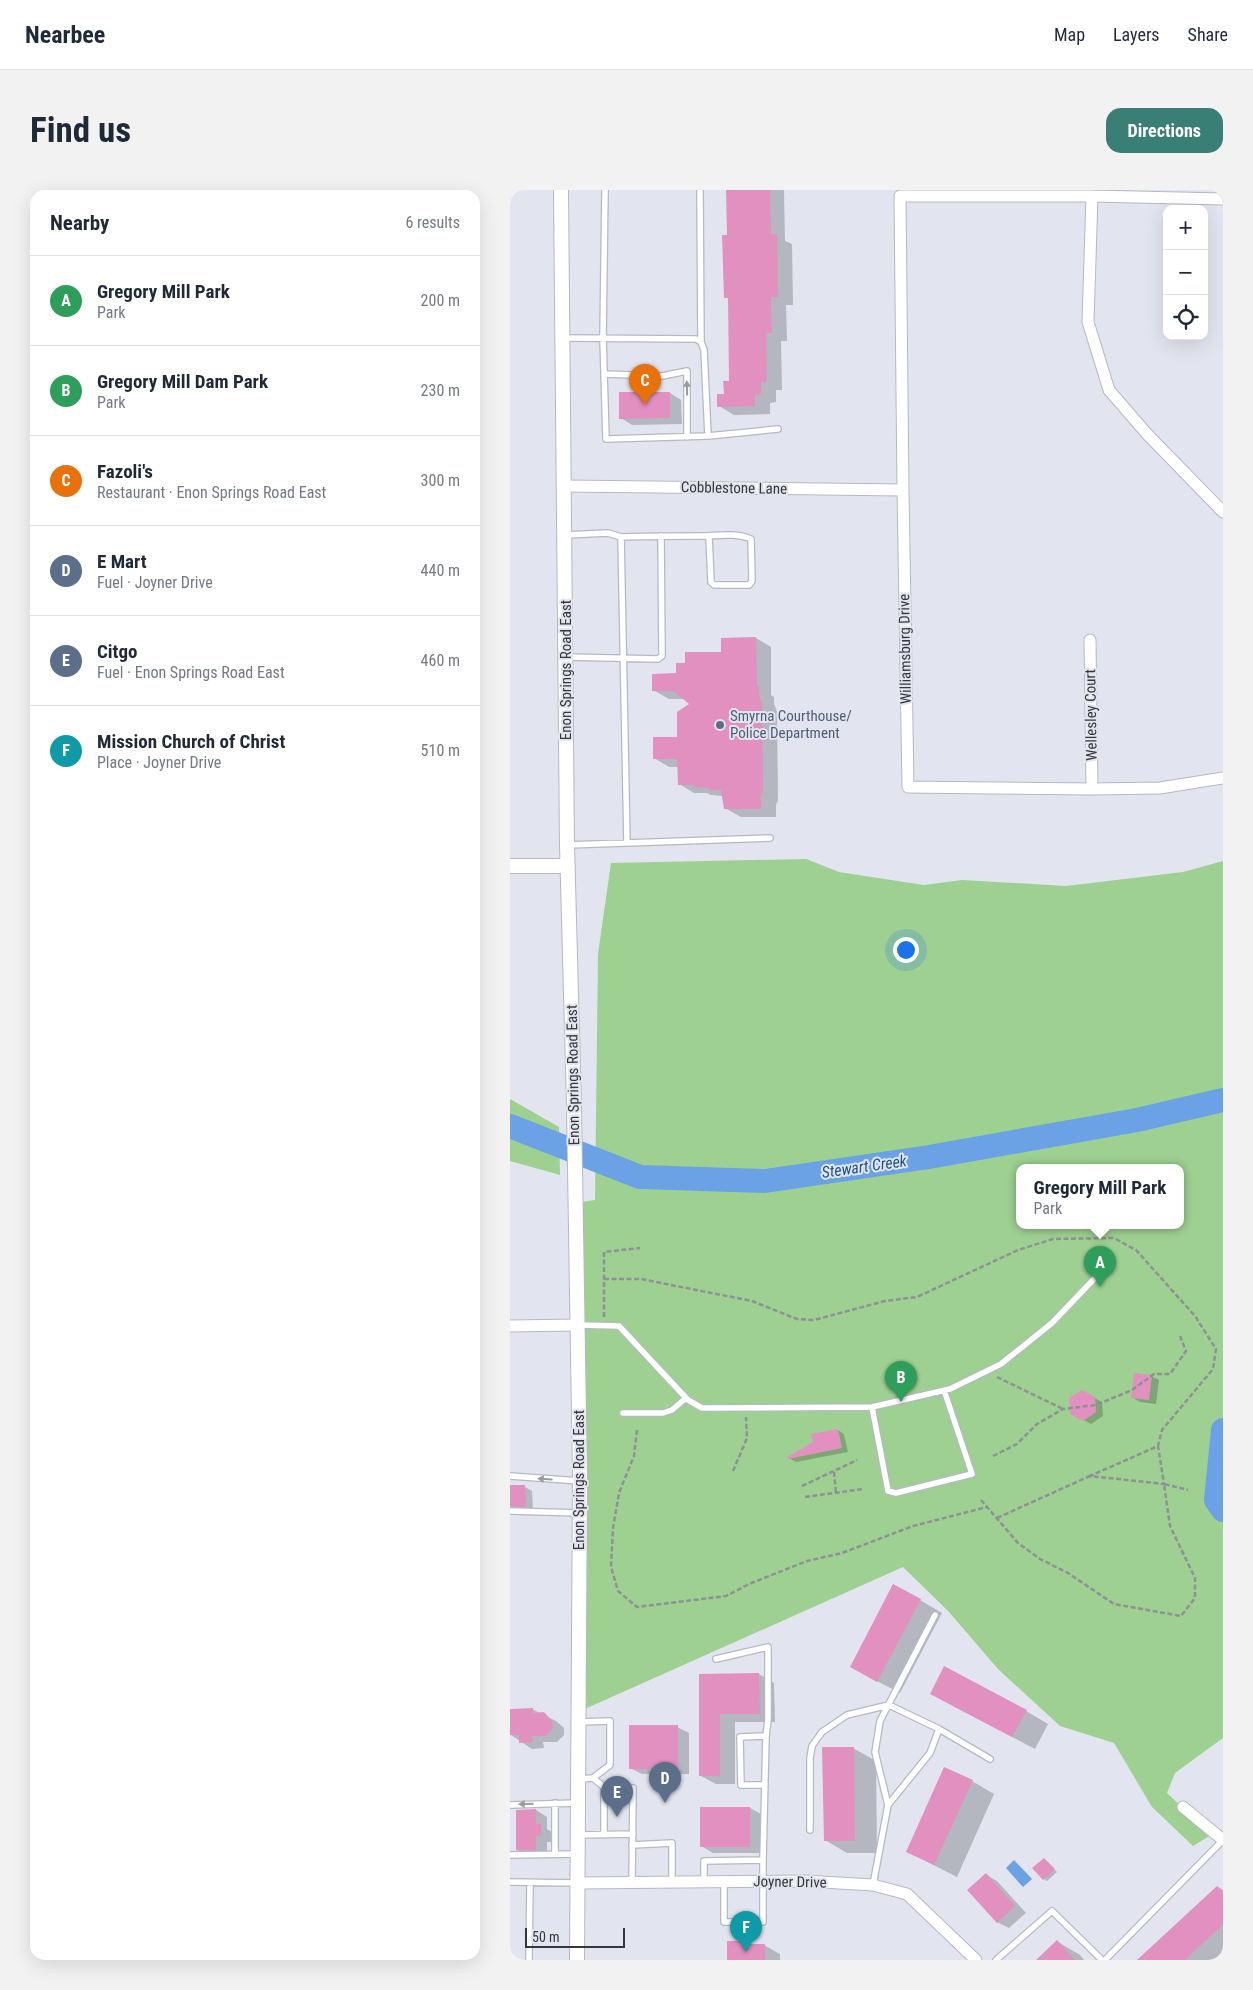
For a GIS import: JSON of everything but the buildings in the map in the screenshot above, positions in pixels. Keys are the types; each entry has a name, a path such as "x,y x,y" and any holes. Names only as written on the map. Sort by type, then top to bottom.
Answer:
{"street":[{"name":"Enon Springs Road East","path":"561,190 568,866 580,1481 577,1960"},
{"name":"Williamsburg Drive","path":"1092,196 900,196 902,490 908,787 1160,788 1223,778"},
{"path":"1223,199 1092,196 1088,322 1109,390 1147,434 1223,512"},
{"name":"Cobblestone Lane","path":"565,486 902,490"},
{"name":"Wellesley Court","path":"1090,640 1092,789"},
{"path":"510,866 568,866"},
{"path":"510,1326 577,1326"},
{"path":"1184,1808 1223,1840"},
{"name":"Joyner Drive","path":"577,1883 805,1881 873,1885 907,1894 976,1960"}],"lane":[{"path":"605,190 603,338 606,439 708,436 778,429"},
{"path":"700,190 700,342 704,350 708,436"},
{"path":"563,338 696,339 700,342"},
{"path":"604,374 662,376 687,371 688,437"},
{"path":"565,535 608,533 622,537 661,536 710,536 743,536 751,539 752,581 749,585 714,585 711,582 710,536"},
{"path":"566,658 658,659 662,656 661,536"},
{"path":"622,537 627,843"},
{"path":"568,845 770,838"},
{"path":"577,1326 619,1326 686,1398 702,1408 872,1407 950,1389 1000,1364 1052,1323 1094,1279"},
{"path":"872,1407 888,1491 896,1494 972,1474 944,1390"},
{"path":"623,1414 672,1410 686,1398"},
{"path":"510,1476 580,1481"},
{"path":"510,1511 580,1513"},
{"path":"873,1885 888,1805 875,1752 880,1721 935,1615"},
{"path":"716,1659 768,1647 763,1922 724,1922 724,1881"},
{"path":"810,1830 810,1758 812,1746 822,1732 847,1715 889,1705 939,1729 990,1759"},
{"path":"578,1722 610,1721 610,1765 593,1778 578,1779"},
{"path":"888,1805 930,1753 939,1729"},
{"path":"764,1785 741,1785 740,1737 766,1736"},
{"path":"593,1778 604,1787 633,1788 632,1883"},
{"path":"604,1787 604,1835"},
{"path":"554,1854 555,1803"},
{"path":"510,1805 577,1803"},
{"path":"577,1835 633,1834"},
{"path":"996,1960 1052,1910 1104,1960 1223,1840"},
{"path":"632,1845 672,1844 672,1882"},
{"path":"510,1855 577,1854"},
{"path":"704,1882 704,1860 763,1860"},
{"path":"510,1882 577,1883"},
{"path":"529,1960 530,1883"}],"path":[{"path":"604,1279 641,1279 752,1301 797,1319 814,1320 885,1301 917,1297 1018,1250 1053,1239 1114,1238 1136,1250 1195,1316 1216,1349 1213,1369 1162,1430 1158,1446 1170,1526 1195,1578 1195,1598 1181,1616 1114,1604 1068,1573 1040,1559 1018,1543 981,1500"},
{"path":"604,1326 604,1252 640,1248"},
{"path":"993,1456 1017,1444 1037,1424 1063,1409 1096,1405 1132,1390 1154,1374 1170,1374 1186,1351 1180,1336"},
{"path":"986,1371 1063,1409"},
{"path":"733,1471 747,1438 746,1408"},
{"path":"637,1430 634,1456 619,1493 613,1528 611,1567 618,1591 637,1607 726,1596 749,1584 807,1561 842,1553 913,1526 987,1507"},
{"path":"997,1518 1158,1446"},
{"path":"802,1486 856,1460"},
{"path":"834,1472 836,1493"},
{"path":"1090,1476 1164,1484 1188,1490"},
{"path":"805,1497 863,1489"}],"green space":[{"path":"806,859 839,872 924,885 962,880 1066,886 1183,872 1223,861 1223,1738 1175,1773 1167,1793 1211,1835 1193,1846 1152,1807 1114,1743 1060,1726 998,1669 949,1612 903,1567 578,1712 575,1203 595,1200 598,954 611,863"},
{"path":"510,1099 559,1127 560,1175 510,1161"}],"water":[{"path":"1014,1860 1032,1879 1023,1887 1006,1868"}],"waterway":[{"name":"Stewart Creek","path":"510,1126 640,1177 765,1181 929,1157 1137,1120 1223,1100"},
{"name":"Stewart Creek","path":"1223,1430 1216,1500 1223,1510"}],"place":[{"name":"Fazoli's","path":"645,405"},
{"name":"Smyrna Courthouse/ Police Department","path":"720,725"},
{"name":"Gregory Mill Park","path":"1100,1287"},
{"name":"Gregory Mill Dam Park","path":"901,1402"},
{"name":"E Mart","path":"665,1803"},
{"name":"Citgo","path":"617,1817"},
{"name":"Mission Church of Christ","path":"746,1952"}]}
